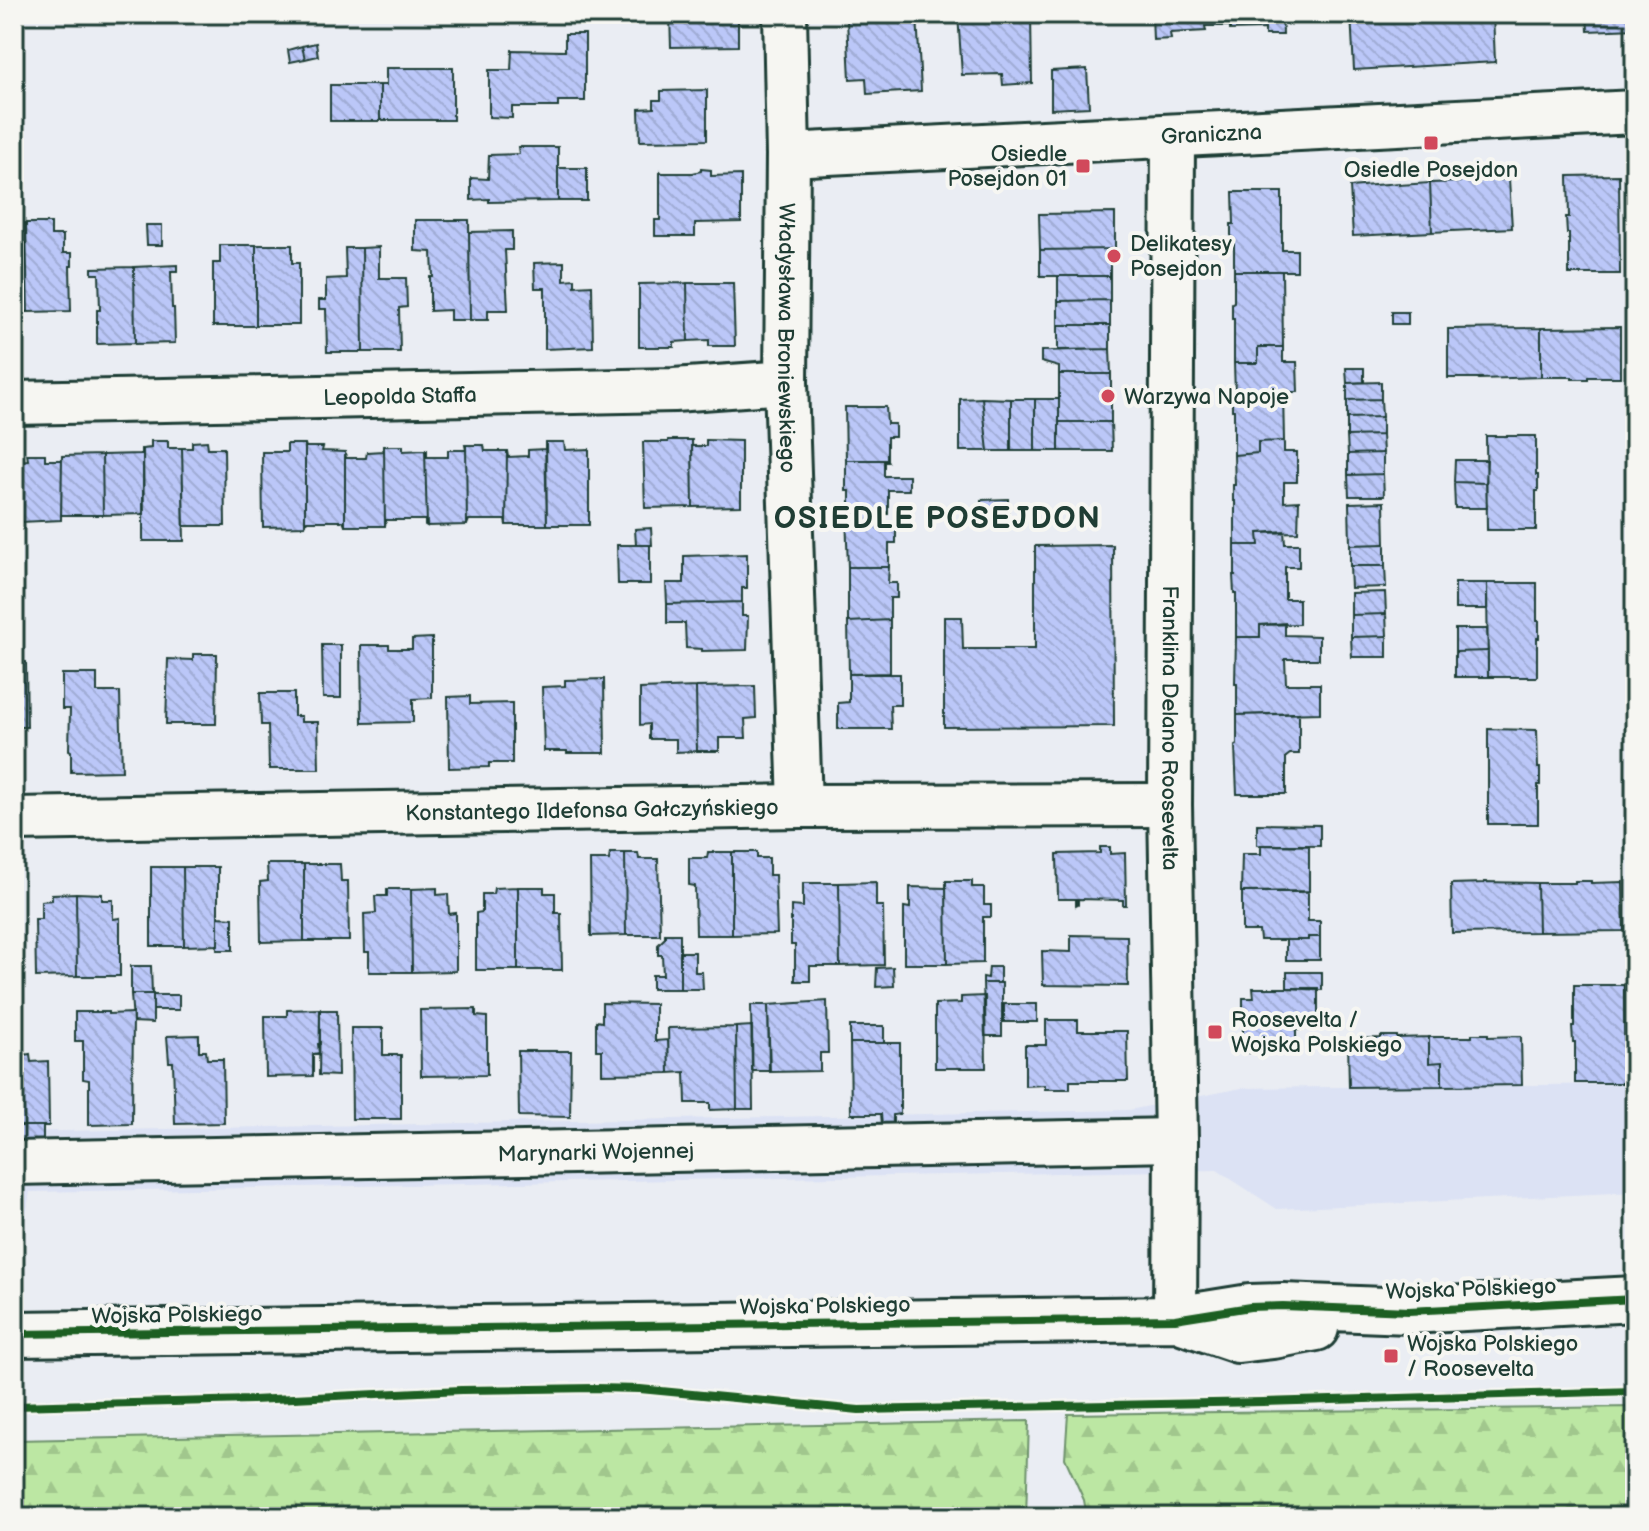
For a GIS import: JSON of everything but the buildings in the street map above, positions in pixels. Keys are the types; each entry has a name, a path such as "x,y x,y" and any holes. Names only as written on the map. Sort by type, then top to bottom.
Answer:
{"street":[{"name":"Władysława Broniewskiego","path":"785,14 788,155 786,382 800,806"},
{"name":"Graniczna","path":"788,155 1635,112"},
{"name":"Franklina Delano Roosevelta","path":"1173,136 1170,805 1176,1140 1175,1319"},
{"name":"Leopolda Staffa","path":"14,403 674,390 786,382"},
{"name":"Konstantego Ildefonsa Gałczyńskiego","path":"14,819 800,806 1170,805"},
{"name":"Marynarki Wojennej","path":"14,1163 1176,1140"},
{"name":"Wojska Polskiego","path":"14,1334 1175,1319 1250,1307 1409,1311 1635,1299"}],"shaded area":[{"path":"1635,1084 1635,1192 1277,1209 1217,1170 30,1192 22,1237 14,1238 14,1132 1129,1110 1242,1088"}],"green space":[{"path":"1635,1407 1635,1517 1087,1517 1084,1500 1065,1458 1068,1414"},
{"path":"1029,1421 1026,1517 14,1517 14,1440"}],"cycle path":[{"path":"14,1334 1175,1319 1250,1307 1409,1311 1635,1299"},
{"path":"14,1406 595,1388 640,1389 859,1410 1635,1391"}],"place":[{"name":"Osiedle Posejdon","path":"1431,143"},
{"name":"Osiedle Posejdon 01","path":"1083,166"},
{"name":"Delikatesy Posejdon","path":"1114,256"},
{"name":"Warzywa Napoje","path":"1108,396"},
{"name":"Roosevelta / Wojska Polskiego","path":"1215,1032"},
{"name":"Wojska Polskiego / Roosevelta","path":"1391,1356"}],"district":[{"name":"OSIEDLE POSEJDON","path":"938,518"}]}
